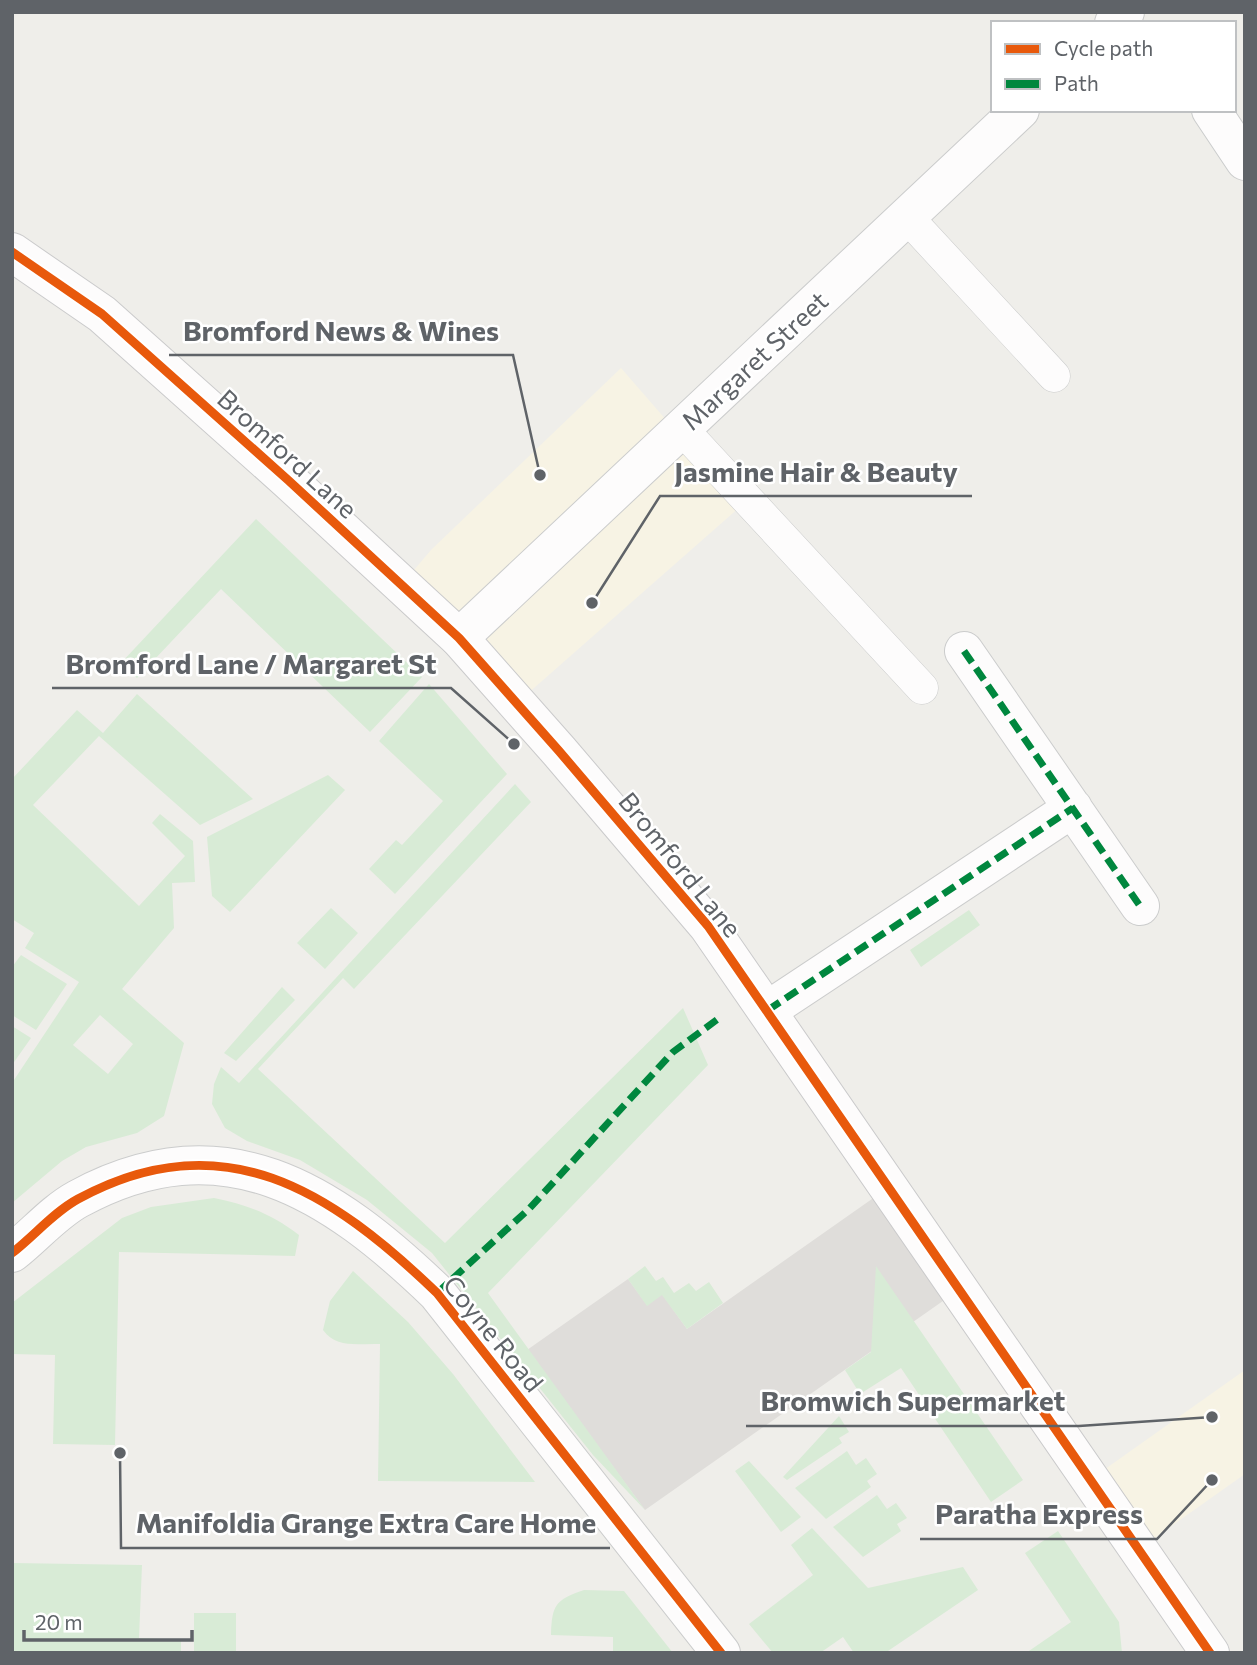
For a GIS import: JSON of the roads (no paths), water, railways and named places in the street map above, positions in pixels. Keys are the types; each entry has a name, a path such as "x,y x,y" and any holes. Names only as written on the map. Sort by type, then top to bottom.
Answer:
{"street":[{"name":"Margaret Street","path":"458,638 1018,112"},
{"path":"1212,112 1245,161"},
{"name":"Bromford Lane","path":"12,252 102,314 288,480 458,638 559,751 708,926 1210,1653"},
{"path":"964,651 1139,906"},
{"path":"768,1010 1073,808"},
{"name":"Coyne Road","path":"12,1253 75,1200 130,1174 186,1163 240,1168 288,1184 337,1210 385,1243 437,1293 721,1653"}],"lane":[{"path":"907,217 1054,376"},
{"path":"681,428 922,688"}],"place":[{"name":"Bromford News & Wines","path":"540,475"},
{"name":"Jasmine Hair & Beauty","path":"592,603"},
{"name":"Bromford Lane / Margaret St","path":"514,744"},
{"name":"Bromwich Supermarket","path":"1212,1417"},
{"name":"Manifoldia Grange Extra Care Home","path":"120,1453"},
{"name":"Paratha Express","path":"1212,1480"}]}
